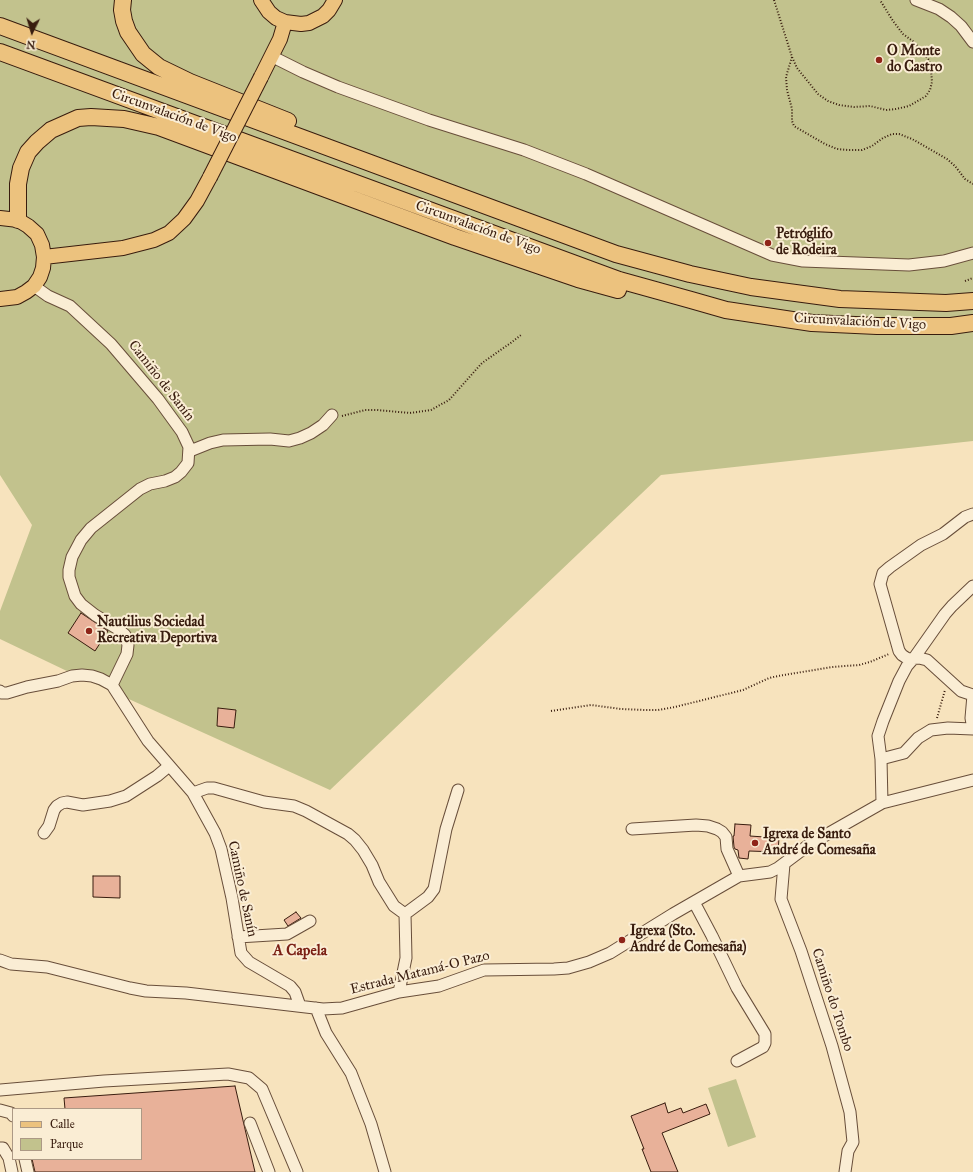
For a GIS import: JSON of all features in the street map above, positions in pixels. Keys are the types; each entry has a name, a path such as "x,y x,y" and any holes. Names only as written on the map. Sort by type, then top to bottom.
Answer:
{"highway":[{"path":"123,0 122,10 128,32 143,54 159,67 190,82 332,139 363,160"},
{"name":"Circunvalación de Vigo","path":"0,26 616,254 696,276 751,288 840,299 946,302 973,301"},
{"name":"Circunvalación de Vigo","path":"0,52 619,280 726,310 812,322 877,326 951,326 973,323"},
{"path":"18,220 18,184 21,168 28,152 37,142 51,130 78,118 91,117 124,119 159,127 455,237 578,279 686,308 726,310"}],"main road":[{"path":"261,0 269,12 276,18 285,22 301,24 317,20 329,10 336,0"},
{"path":"44,257 123,248 154,240 169,233 184,218 197,201 280,39 285,22"},
{"path":"0,218 18,220 28,226 37,234 42,245 44,257 40,277 34,286 17,297 2,302"}],"street":[{"path":"916,0 939,9 951,17 973,42"},
{"path":"271,56 338,87 429,120 524,150 586,174 772,255 803,261 909,265 944,261 973,253"},
{"name":"Camiño de Sanín","path":"34,286 48,296 70,306 111,344 158,399 186,438 190,451"},
{"path":"0,691 2,693 8,693 27,687 58,681 72,676 92,676 107,681 112,685 126,654 128,645 125,635 95,615 81,604 75,596 69,577 69,570 72,557 81,540 91,528 140,489 150,484 175,477 181,472 188,462 190,451 210,443 223,440 270,439 289,441 312,433 323,425 332,414"},
{"path":"881,759 904,753 918,738 931,730 948,728 973,729 971,718 973,695 961,691 931,662 923,658 904,657 899,651 881,590 881,579 883,573 890,567 921,545 944,534 965,517 973,514"},
{"path":"882,803 881,759 878,736 904,671 948,610 973,586"},
{"name":"Camiño de Sanín","path":"112,685 148,741 193,793 213,830 221,849 232,898 240,948 244,958 290,986 295,992 300,1006"},
{"path":"44,833 49,826 54,810 62,803 67,802 84,804 110,801 126,796 157,776 169,766"},
{"name":"Estrada Matamá-O Pazo","path":"0,960 11,964 47,966 146,991 186,993 331,1009 342,1008 399,992 439,986 484,970 554,969 578,966 610,953 739,876 770,872 784,864 810,844 882,803 973,780"},
{"path":"193,793 207,788 214,788 264,802 294,806 348,834 363,850 372,865 379,882 394,906 405,914"},
{"path":"405,914 428,897 434,889 446,829 458,790"},
{"path":"632,829 696,825 708,826 717,829 726,837 727,849 739,876"},
{"name":"Camiño do Tombo","path":"784,864 781,899 801,951 832,1046 850,1112 853,1137 852,1146 848,1151 845,1172"},
{"path":"694,902 737,988 765,1034 765,1043 763,1047 737,1061"},
{"path":"399,992 406,958 405,914"},
{"path":"238,937 287,934 310,921"},
{"path":"316,1008 326,1033 351,1073 371,1124 385,1172"},
{"path":"0,1090 104,1081 228,1074 249,1078 262,1089 297,1172"},
{"path":"0,1110 12,1113"},
{"path":"250,1123 269,1172"},
{"path":"0,1148 3,1148 9,1158 12,1172"},
{"path":"25,1160 28,1172"}],"path":[{"path":"774,0 792,57 797,68 818,94 828,101 839,105 854,107 870,106 886,110 896,110 909,106 926,96 930,90 932,82 931,70 928,60 914,42 896,25 880,0"},
{"path":"792,57 786,77 794,126 825,144 837,149 848,150 862,150 892,134 899,134 912,139 947,159 955,166 965,179 973,184"},
{"path":"966,281 973,278"},
{"path":"332,414 343,416 365,410 410,413 431,410 449,400 482,362 521,335"},
{"path":"551,711 591,705 621,709 645,710 676,708 742,690 769,678 870,662 899,651"},
{"path":"931,730 938,716 948,679"}],"green space":[{"path":"0,0 973,0 973,441 661,475 330,790 69,672 0,639 0,611 32,525 0,475"},
{"path":"736,1079 756,1137 728,1147 708,1088"}],"building":[{"name":"Nautilius Sociedad Recreativa Deportiva","path":"81,613 108,631 95,651 68,633"},
{"path":"218,708 236,710 234,728 217,726"},
{"name":"Igrexa de Santo André de Comesaña","path":"735,824 751,825 750,836 779,838 778,852 749,851 748,859 739,858 738,850 734,847 733,836"},
{"path":"93,876 120,876 120,898 93,897"},
{"path":"296,912 301,918 288,926 284,920"},
{"path":"235,1086 255,1172 35,1172 32,1160 142,1160 142,1108 65,1108 64,1098"},
{"path":"665,1103 668,1113 681,1108 683,1113 706,1104 710,1114 662,1133 678,1172 651,1172 631,1116"}],"place":[{"name":"O Monte do Castro","path":"879,60"},
{"name":"Petróglifo de Rodeira","path":"768,243"},
{"name":"Nautilius Sociedad Recreativa Deportiva","path":"89,631"},
{"name":"Igrexa de Santo André de Comesaña","path":"755,843"},
{"name":"Igrexa (Sto. André de Comesaña)","path":"622,940"}],"district":[{"name":"A Capela","path":"300,951"}]}
